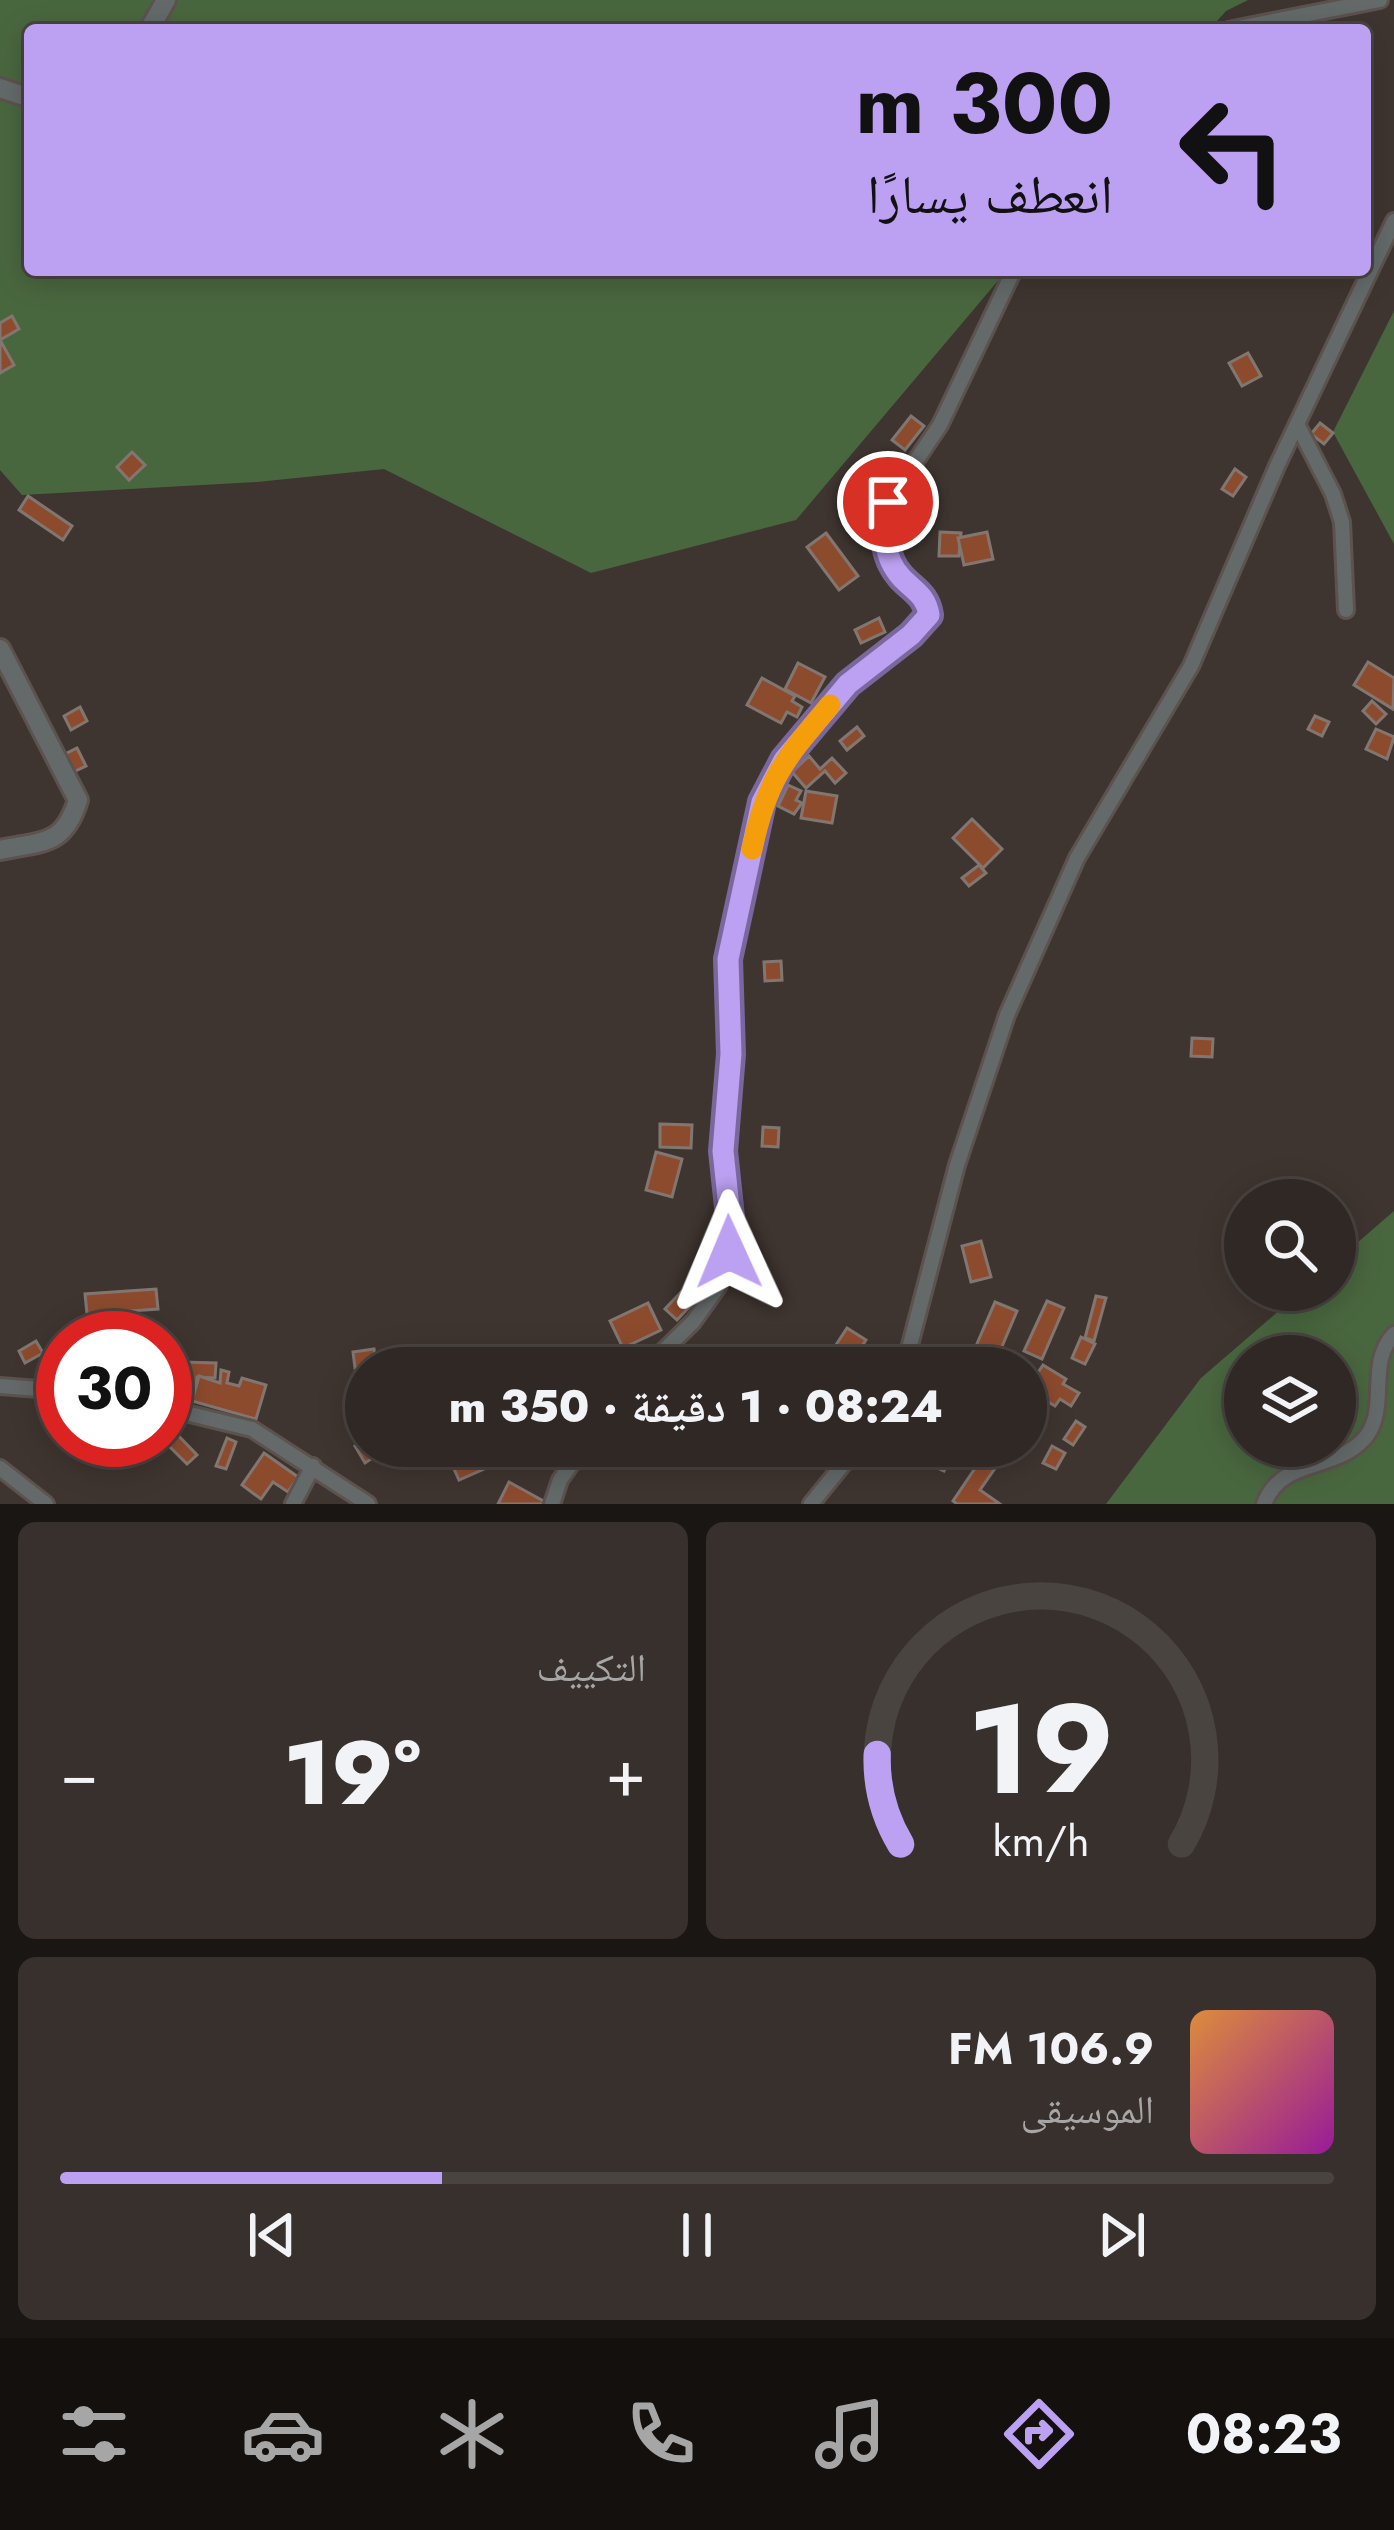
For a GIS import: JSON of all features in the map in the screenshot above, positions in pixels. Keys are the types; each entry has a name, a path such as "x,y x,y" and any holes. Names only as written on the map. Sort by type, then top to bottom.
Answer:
{"street":[{"path":"1258,24 1380,0"},
{"path":"1371,269 1394,221"},
{"path":"667,1347 718,1287 729,1252 723,1151 731,1054 728,959 762,802 784,760 848,684 929,615 926,599 898,575 886,550 888,502 940,424 1011,276"},
{"path":"909,1347 957,1165 1006,1015 1077,858 1191,665 1368,276"},
{"path":"1297,424 1342,522 1346,610"},
{"path":"0,649 78,800 70,825 57,838 0,850"},
{"path":"1264,1504 1283,1476 1353,1449 1363,1440 1375,1418 1382,1351 1394,1334"},
{"path":"0,1386 36,1389"},
{"path":"192,1415 252,1429 368,1504"},
{"path":"293,1504 314,1466"},
{"path":"551,1504 569,1467"},
{"path":"812,1504 841,1467"},
{"path":"0,1468 46,1504"}],"green space":[{"path":"0,0 1248,0 1226,11 1214,24 24,24 24,276 1002,276 796,520 591,573 384,469 257,482 22,495 0,470"},
{"path":"1394,311 1394,544 1333,432"},
{"path":"1394,1211 1394,1504 1106,1504 1201,1378 1224,1358 1224,1467 1356,1467 1356,1335 1251,1335 1279,1311 1356,1311 1356,1244"}],"building":[{"path":"12,316 19,329 0,340 0,323"},
{"path":"0,340 14,365 0,373"},
{"path":"1248,353 1261,376 1242,386 1229,363"},
{"path":"911,416 924,426 905,450 892,440"},
{"path":"1320,423 1333,433 1324,444 1311,434"},
{"path":"132,452 145,465 129,480 117,467"},
{"path":"1235,469 1246,477 1233,496 1222,489"},
{"path":"28,496 72,526 63,540 19,510"},
{"path":"940,532 961,533 959,556 939,556"},
{"path":"987,532 993,559 964,565 958,538"},
{"path":"826,533 858,576 839,590 807,547"},
{"path":"879,618 885,632 861,643 855,630"},
{"path":"1368,662 1394,678 1393,709 1354,685"},
{"path":"798,663 825,677 811,703 785,689"},
{"path":"762,678 795,696 792,701 802,707 797,717 787,712 781,723 747,705"},
{"path":"1372,701 1386,714 1376,724 1363,711"},
{"path":"80,707 87,721 71,730 64,716"},
{"path":"1315,716 1329,722 1322,736 1308,729"},
{"path":"857,727 864,736 847,750 840,741"},
{"path":"1376,729 1394,737 1387,759 1366,749"},
{"path":"77,748 86,766 71,773 63,755"},
{"path":"809,756 820,769 832,758 846,773 835,783 825,771 806,788 792,772"},
{"path":"788,785 801,791 796,800 802,803 794,814 778,806"},
{"path":"806,791 837,796 832,823 801,818"},
{"path":"972,819 1002,849 983,868 953,838"},
{"path":"979,865 986,873 969,886 962,878"},
{"path":"781,961 782,980 765,981 764,962"},
{"path":"1192,1038 1213,1039 1212,1057 1191,1056"},
{"path":"660,1124 692,1125 691,1148 660,1147"},
{"path":"763,1127 779,1128 778,1147 762,1146"},
{"path":"656,1152 682,1159 672,1197 646,1190"},
{"path":"981,1241 991,1277 971,1282 962,1246"},
{"path":"156,1289 158,1309 87,1311 85,1294"},
{"path":"681,1292 693,1303 677,1320 665,1309"},
{"path":"1096,1296 1106,1298 1094,1341 1085,1338"},
{"path":"1047,1301 1064,1308 1047,1347 1026,1347"},
{"path":"995,1302 1017,1311 1002,1347 976,1347"},
{"path":"648,1303 661,1330 623,1347 610,1321"},
{"path":"847,1328 866,1340 862,1347 835,1347"},
{"path":"1081,1337 1095,1344 1085,1364 1072,1358"},
{"path":"36,1341 36,1357 25,1363 19,1351"},
{"path":"192,1362 216,1363 215,1378 197,1377 196,1388 192,1388"},
{"path":"1047,1367 1079,1393 1071,1406 1060,1399 1055,1406 1047,1401"},
{"path":"221,1370 229,1372 227,1383 239,1386 242,1378 266,1385 256,1419 192,1401 199,1376 220,1383"},
{"path":"1076,1421 1085,1427 1073,1445 1064,1439"},
{"path":"227,1438 236,1442 226,1469 216,1466"},
{"path":"1052,1446 1065,1453 1056,1469 1047,1465"},
{"path":"264,1453 298,1477 288,1492 273,1482 261,1499 242,1485"},
{"path":"453,1467 483,1467 484,1469 459,1480"},
{"path":"976,1467 996,1467 980,1490 1000,1504 953,1501"},
{"path":"509,1482 549,1504 498,1504"}],"slow traffic":[{"path":"752,849 762,802 784,760 830,705"}],"route":[{"path":"729,1252 723,1151 731,1054 728,959 762,802 784,760 848,684 929,615 926,599 898,575 886,550 888,502"}]}
